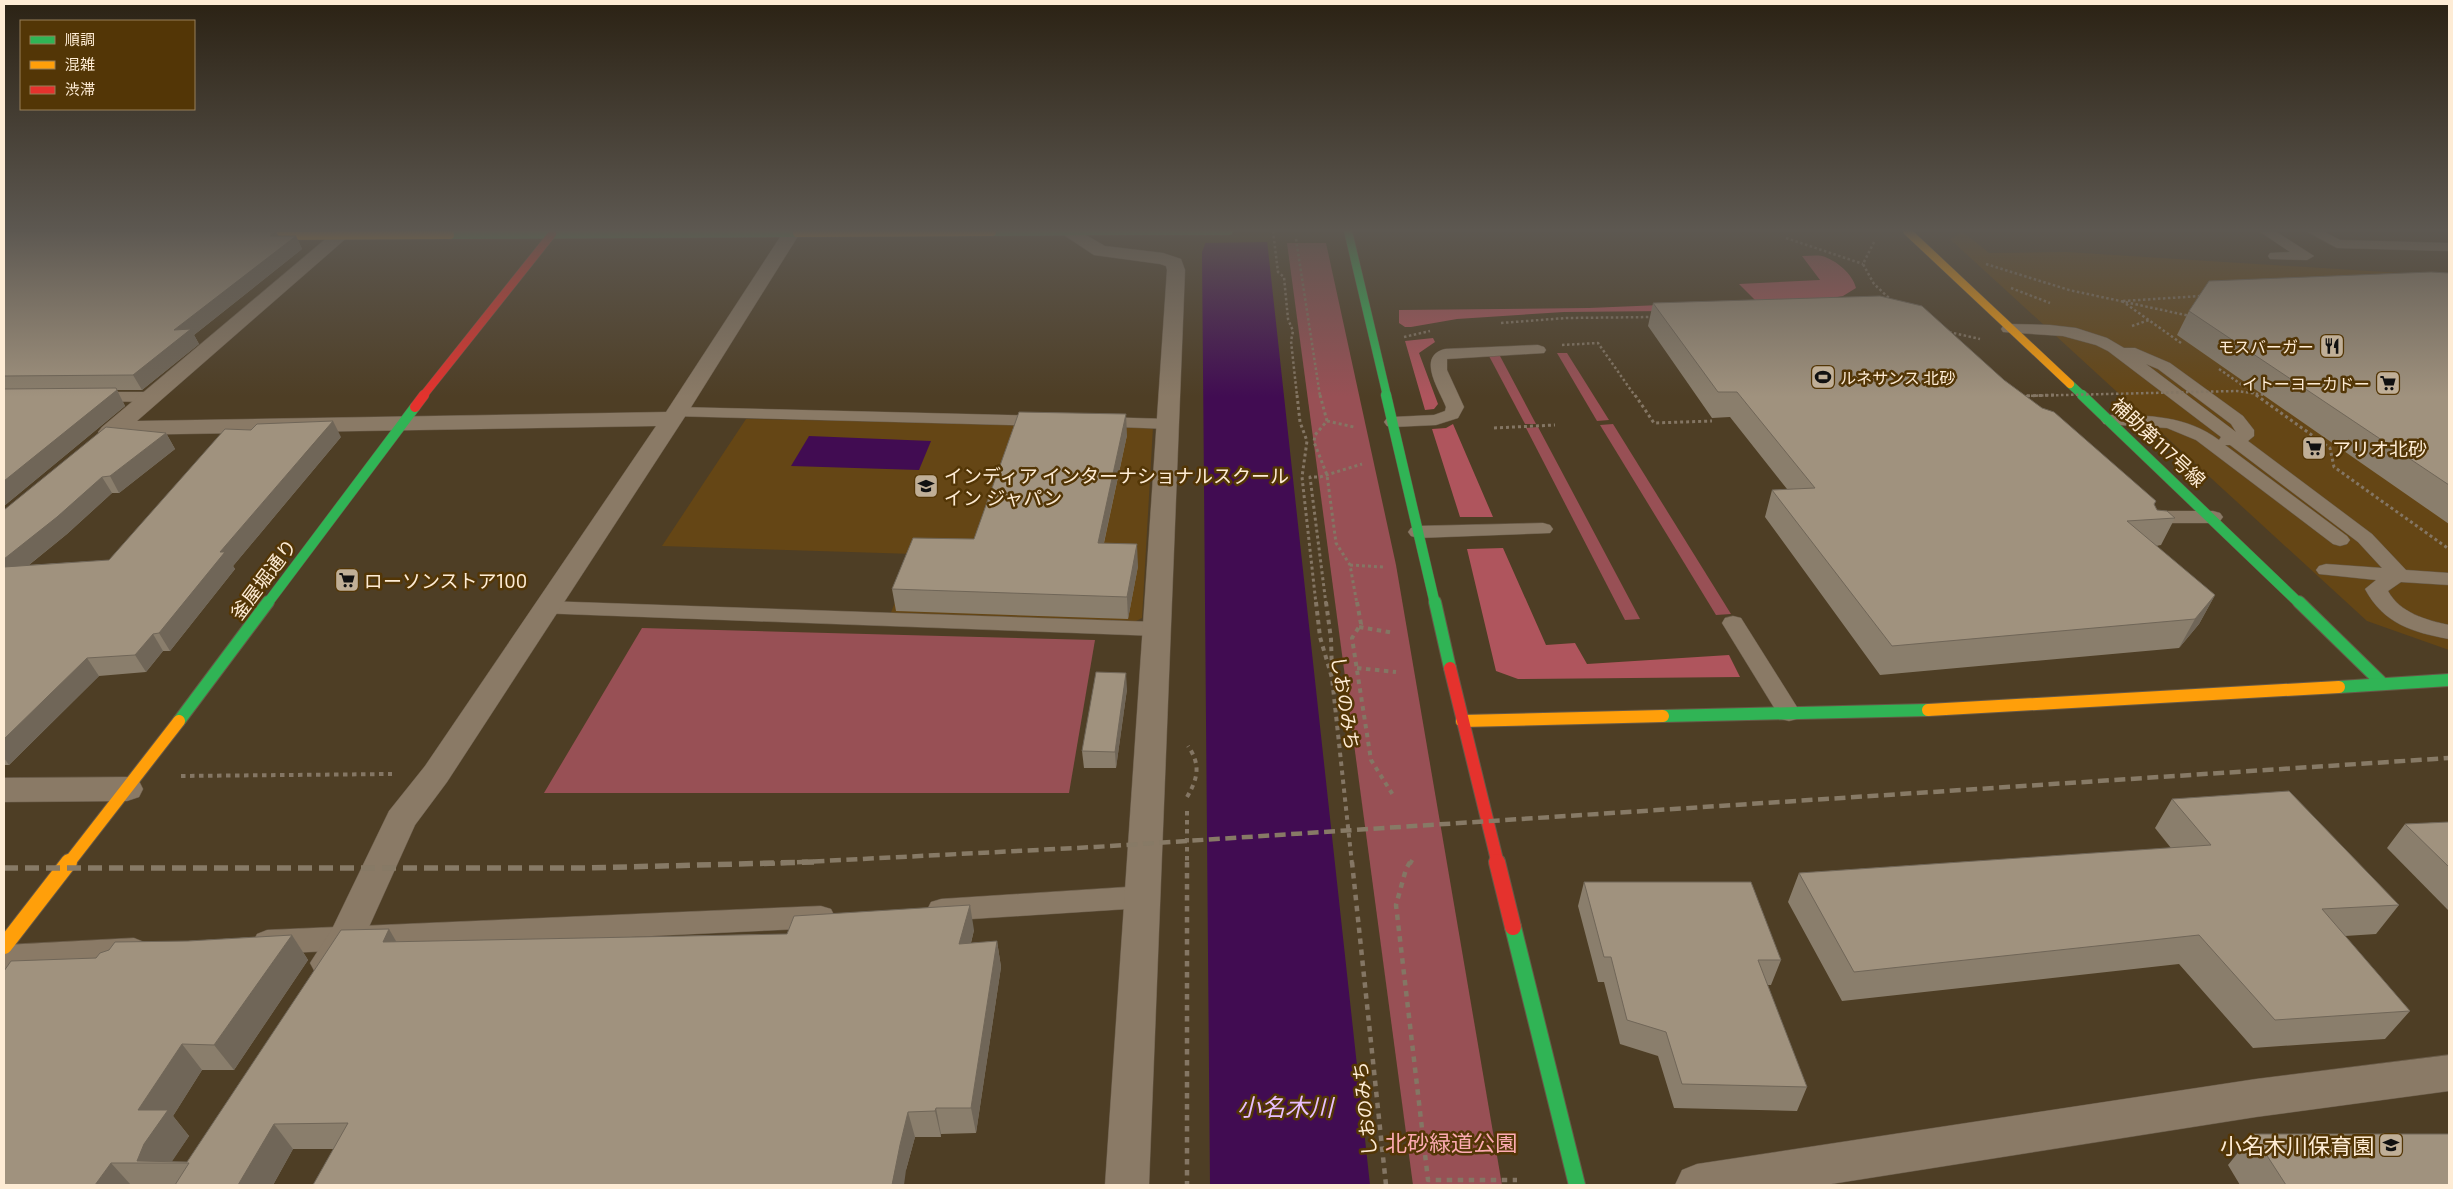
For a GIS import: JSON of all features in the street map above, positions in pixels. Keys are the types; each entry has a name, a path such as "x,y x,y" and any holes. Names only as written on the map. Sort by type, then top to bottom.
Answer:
{"street":[{"path":"93,446 281,286"},
{"name":"釜屋堀通り","path":"4,946 132,783 507,286"},
{"path":"313,987 346,938 401,820 436,774 675,415 757,286"},
{"path":"1127,1185 1175,286"},
{"path":"1361,286 1462,721 1576,1185"},
{"name":"補助第117号線","path":"1965,286 2212,517 2383,684"},
{"path":"116,428 402,424 675,415"},
{"path":"1462,721 1943,710 2449,680"},
{"path":"4,790 132,783"},
{"path":"1697,1185 2256,1098 2449,1073"}],"lane":[{"path":"2010,329 2068,330 2098,338 2114,348 2365,538 2399,574"},
{"path":"1393,422 1436,420 1452,414 1455,407 1439,370 1439,357 1459,353 1545,347"},
{"path":"72,398 153,397"},
{"path":"675,415 1060,421"},
{"path":"2110,420 2164,421 2184,426 2208,440 2340,540"},
{"path":"1080,422 1169,424"},
{"path":"2208,440 2234,439"},
{"path":"2152,532 2162,519 2167,517 2212,517"},
{"path":"1418,532 1543,529"},
{"path":"2326,570 2449,579"},
{"path":"2399,574 2376,589 2386,606 2398,615 2449,632"},
{"path":"545,608 1158,629"},
{"path":"1733,623 1790,713"},
{"path":"920,911 1143,896"},
{"path":"238,944 842,916"},
{"path":"4,957 160,948"}],"path":[{"name":"しおのみち","path":"1285,286 1288,320 1294,331 1291,341 1300,422 1307,441 1302,477 1320,637 1332,678 1386,1185"},
{"path":"1303,286 1322,409 1327,421"},
{"path":"1876,286 1882,294 1896,304"},
{"path":"2058,286 2190,316"},
{"path":"2122,301 2209,296"},
{"path":"2122,301 2189,348"},
{"path":"1495,324 1566,318 1655,317"},
{"path":"1942,330 1983,339"},
{"path":"1403,337 1431,331"},
{"path":"1545,347 1598,343 1654,423 1712,421"},
{"path":"2212,365 2330,448 2334,467 2449,549"},
{"path":"2017,396 2237,391 2265,395"},
{"path":"1327,421 1354,427"},
{"path":"1327,421 1315,435 1314,442 1327,475 1336,543 1350,565 1361,624 1352,638 1371,760 1393,795"},
{"path":"1494,428 1555,425"},
{"path":"1332,678 1331,640 1310,477 1327,475 1362,464"},
{"path":"1350,565 1383,567"},
{"path":"1359,627 1394,633"},
{"path":"1357,668 1396,672"},
{"path":"132,783 305,773 436,774"},
{"path":"1414,857 1406,869 1396,905 1428,1180 1450,1183 1517,1180"}],"shaded area":[{"path":"1741,286 1855,286 1856,288 1843,296 1768,310 1564,312 1457,319 1411,327 1405,327 1399,323 1399,310 1589,308 1756,301"},
{"name":"アリオ北砂","path":"2002,286 2449,286 2449,650 2367,621"},
{"path":"1433,338 1435,342 1419,353 1438,404 1434,409 1425,410 1405,341"},
{"name":"インディア インターナショナルスクール イン ジャパン","path":"746,419 1153,427 1142,618 1132,623 890,615 914,554 662,546"},
{"path":"1453,424 1493,517 1460,517 1432,429 1446,428"},
{"path":"1503,548 1546,645 1575,643 1587,664 1729,655 1740,677 1518,679 1496,671 1467,549"}],"green space":[{"name":"北砂緑道公園","path":"1293,286 1335,286 1396,565 1502,1185 1413,1185"},
{"path":"1557,353 1567,353 1609,420 1597,421"},
{"path":"1489,356 1500,356 1536,424 1525,424"},
{"path":"1613,424 1731,614 1716,615 1600,425"},
{"path":"1538,427 1640,619 1625,620 1526,428"},
{"path":"642,628 1095,640 1069,793 544,793"}],"water":[{"name":"小名木川","path":"1202,286 1272,286 1370,1185 1210,1185"},
{"path":"809,436 931,441 919,470 791,466"}],"building":[{"path":"4,286 230,286 174,330 191,329 133,375 4,376"},
{"path":"2205,286 2449,286 2449,485 2189,311"},
{"path":"1880,296 1922,306 2004,380 2042,408 2054,412 2156,501 2154,504 2157,510 2167,511 2175,518 2127,521 2215,595 2195,619 1892,646 1772,490 1815,488 1737,392 1718,392 1653,303"},
{"path":"116,388 117,390 4,481 4,389"},
{"path":"1019,412 1126,414 1098,543 1137,544 1127,597 892,589 913,538 974,539"},
{"path":"333,421 220,552 225,552 159,633 153,634 135,655 87,658 4,739 4,567 109,560 225,429 251,430 257,424"},
{"path":"106,427 166,433 110,476 102,477 57,517 4,559 4,510"},
{"path":"1096,672 1126,673 1115,752 1082,751"},
{"path":"2289,791 2399,905 2322,909 2410,1011 2275,1020 2199,935 1854,972 1799,873 2211,845 2172,799"},
{"path":"2449,822 2449,867 2405,824"},
{"path":"1584,882 1751,882 1781,960 1758,960 1807,1087 1682,1084 1666,1032 1627,1020 1611,957 1604,957"},
{"path":"970,905 959,944 997,941 971,1108 936,1108 935,1111 908,1112 892,1185 313,1185 348,1123 274,1124 238,1185 175,1185 189,1163 111,1163 95,1185 4,1185 4,971 11,961 96,958 100,953 109,950 115,942 188,941 292,935 214,1045 182,1044 138,1110 168,1110 144,1144 137,1161 187,1162 341,930 389,929 383,942 787,934 794,916"},
{"name":"小名木川保育園","path":"2253,1134 2449,1134 2449,1185 2286,1185"}],"railway":[{"path":"791,863 1095,847 2449,758"},
{"path":"791,863 814,862"},
{"path":"4,868 586,868 791,863"},
{"path":"764,864 791,863"}],"traffic: fast":[{"path":"1361,286 1450,668"},
{"path":"2070,384 2195,501 2383,684"},
{"path":"179,721 415,407"},
{"path":"2339,687 2449,680"},
{"path":"1663,716 1928,710"},
{"path":"1513,927 1577,1185"}],"traffic: slow":[{"path":"1966,286 2070,384"},
{"path":"1928,710 2339,687"},
{"path":"1462,721 1663,716"},
{"path":"4,946 179,721"}],"traffic: jam":[{"path":"415,407 510,286"},
{"path":"1450,668 1513,927"}],"place":[{"name":"モスバーガー","path":"2332,346"},
{"name":"ルネサンス 北砂","path":"1823,377"},
{"name":"イトーヨーカドー","path":"2388,383"},
{"name":"アリオ北砂","path":"2314,448"},
{"name":"インディア インターナショナルスクール イン ジャパン","path":"926,486"},
{"name":"ローソンストア100","path":"347,580"},
{"name":"小名木川保育園","path":"2391,1145"}]}
